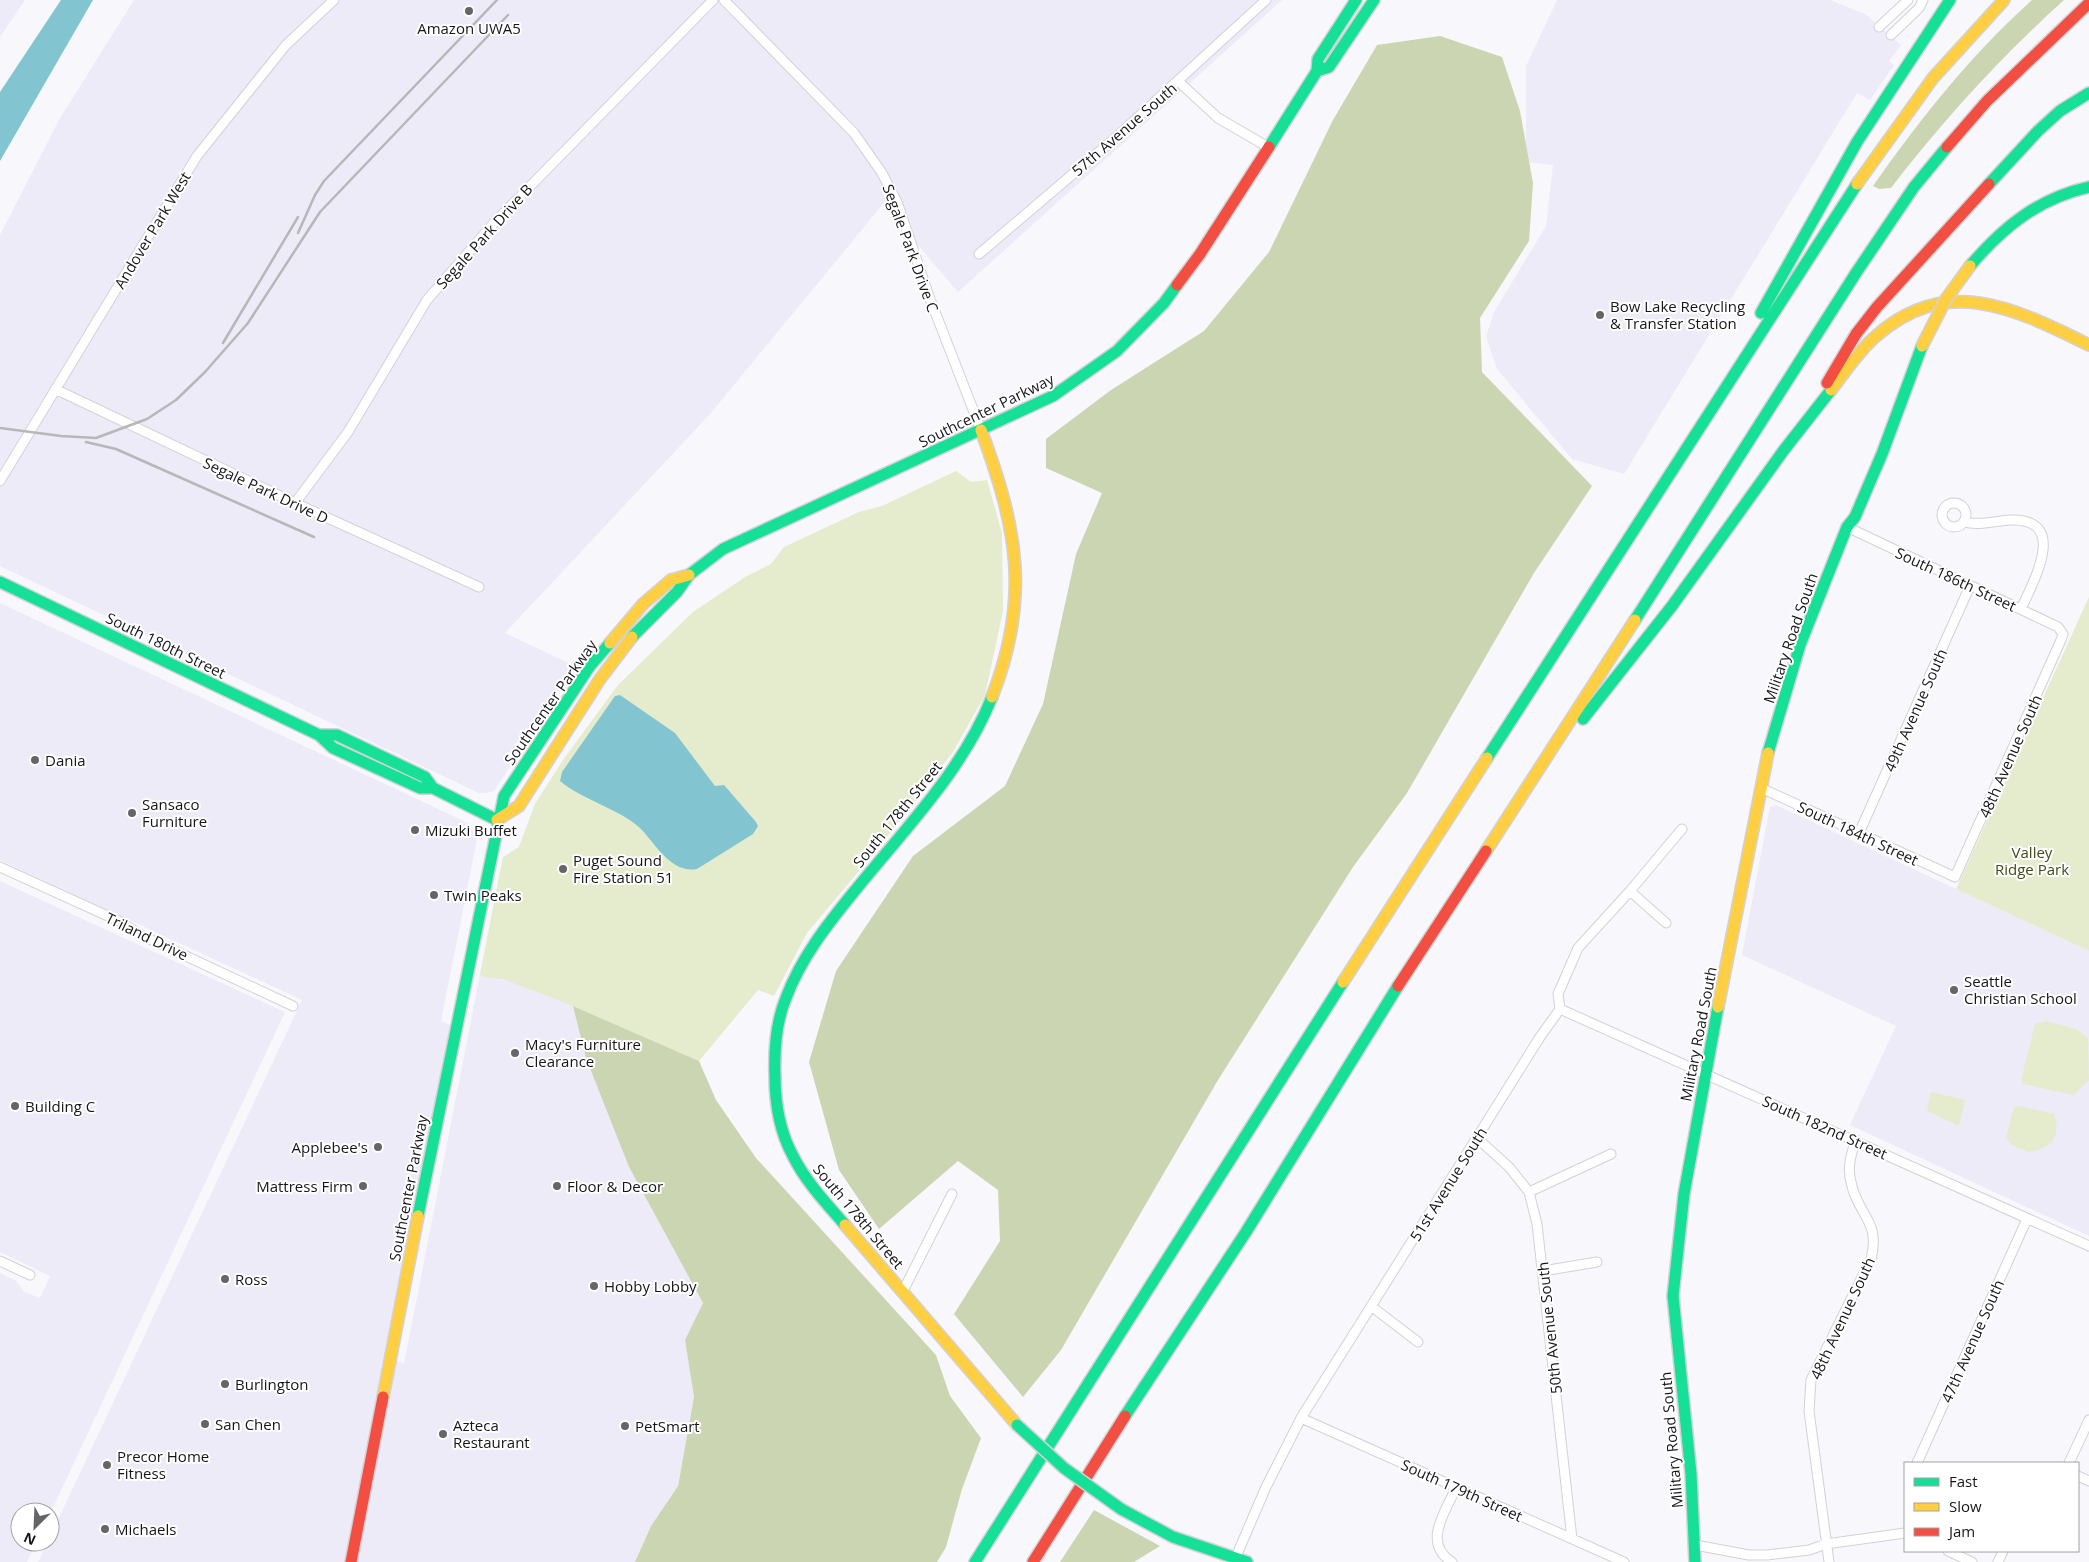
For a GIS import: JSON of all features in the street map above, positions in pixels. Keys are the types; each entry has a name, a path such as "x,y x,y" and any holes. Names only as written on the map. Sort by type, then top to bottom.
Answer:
{"main road":[{"name":"Southcenter Parkway","path":"497,820 519,806 600,679 638,629 677,592 689,575 723,549 1053,396 1117,351 1164,303 1200,254 1317,71 1318,59 1356,0"},
{"name":"Southcenter Parkway","path":"1317,71 1329,67 1374,0"},
{"path":"1699,427 1796,249 1858,142 1950,0"},
{"path":"975,1562 1132,1312 1699,427 1873,160 1951,56 2004,0"},
{"path":"1033,1562 1131,1407 1246,1232 1368,1032 1532,781 1856,273 1914,187 1987,101 2089,3"},
{"path":"1806,419 1856,334 1877,307 2038,131 2060,111 2089,93"},
{"name":"Military Road South","path":"1695,1562 1673,1296 1684,1194 1705,1073 1772,739 1800,644 1847,527 1847,516 1874,452 1889,431 1922,346 1946,299 1970,266 1995,237 2032,209 2056,197 2089,187"},
{"path":"1532,781 1646,640 1806,419 1876,336 1898,321 1932,305 1962,301 1983,302 2010,308 2089,344"},
{"name":"South 178th Street","path":"981,430 1006,499 1016,556 1013,620 1001,674 982,724 951,771 819,934 798,970 779,1020 774,1068 777,1106 792,1156 817,1193 1017,1425 1064,1468 1122,1509 1173,1537 1247,1562"},
{"name":"Southcenter Parkway","path":"351,1562 441,1095 497,820 504,796 590,666 643,604 671,580 689,575"},
{"name":"South 180th Street","path":"0,582 319,735 337,736 425,777 433,788 497,820"}],"street":[{"name":"Andover Park West","path":"0,481 54,389 197,156 286,44 334,0"},
{"name":"Segale Park Drive B","path":"295,503 348,432 427,300 492,224 713,0"},
{"name":"Segale Park Drive C","path":"724,0 854,133 878,166 898,202 930,299 981,430"},
{"name":"57th Avenue South","path":"979,254 1178,81 1266,0"},
{"path":"1879,27 1898,12 1908,0"},
{"path":"1890,36 1919,8 1923,0"},
{"path":"1178,81 1218,118 1268,147"},
{"name":"Segale Park Drive D","path":"54,389 295,503 479,587"},
{"path":"1964,522 1972,524 2012,520 2028,522 2036,526 2041,533 2044,542 2042,557 2020,609"},
{"name":"South 186th Street","path":"1847,527 2058,627 2063,634"},
{"name":"49th Avenue South","path":"1859,833 1970,586"},
{"name":"48th Avenue South","path":"1955,878 2063,634"},
{"name":"South 184th Street","path":"1761,788 1955,878"},
{"path":"1560,1009 1558,994 1578,948 1630,891 1682,829"},
{"name":"Triland Drive","path":"0,867 121,922 141,935 293,1006"},
{"path":"1630,891 1666,923"},
{"name":"South 182nd Street","path":"1560,1009 2089,1246"},
{"name":"51st Avenue South","path":"1235,1558 1266,1487 1301,1418 1540,1037 1560,1009"},
{"name":"50th Avenue South","path":"1477,1138 1509,1167 1528,1192 1537,1224 1572,1538"},
{"name":"48th Avenue South","path":"1829,1562 1809,1392 1812,1380 1871,1259 1874,1247 1872,1227 1851,1184 1850,1157 1856,1140"},
{"path":"1528,1192 1611,1154"},
{"path":"902,1291 952,1194"},
{"name":"47th Avenue South","path":"1917,1462 2027,1219"},
{"path":"0,1261 30,1275"},
{"path":"1543,1271 1597,1262"},
{"path":"1371,1306 1418,1342"},
{"name":"South 179th Street","path":"1301,1418 1624,1562"},
{"path":"2069,1462 2089,1420"},
{"path":"1452,1562 1438,1548 1435,1535 1456,1488"},
{"path":"1695,1545 1749,1555 1768,1555 1809,1550 1826,1544 1904,1533"},
{"path":"1950,1552 1972,1562"}],"shaded area":[{"path":"0,0 25,0 0,37"},
{"path":"134,0 1282,0 958,292 883,204 710,414 505,633 575,666 494,791 479,793 0,566 0,235 59,120"},
{"path":"1557,0 1830,0 1865,14 1901,45 1889,61 1894,65 1870,100 1857,93 1624,474 1572,459 1497,369 1486,337 1494,312 1546,226 1553,165 1526,162 1526,66"},
{"path":"0,603 468,823 477,839 441,1021 455,1027 391,1357 404,1364 503,857 519,847 535,804 544,790 691,891 573,1006 629,1167 703,1303 685,1340 694,1397 678,1486 651,1526 635,1562 38,1562 43,1552 60,1552 60,1516 302,1000 0,860"},
{"name":"Seattle Christian School","path":"1776,805 2089,951 2089,1236 1850,1125 1896,1026 1742,955 1770,807"},
{"path":"0,881 285,1012 56,1502 10,1502 10,1552 32,1552 27,1562 0,1562 0,1273 16,1281 24,1292 40,1298 50,1276 0,1252"}],"green space":[{"path":"2032,0 2064,0 2017,44 1973,90 1891,188 1879,189 1873,186 1909,136 1967,65"},
{"path":"1440,36 1502,57 1520,111 1533,183 1529,241 1480,318 1482,372 1592,486 1534,573 1407,793 1353,867 1218,1080 1061,1350 1023,1397 954,1314 1000,1241 998,1190 958,1161 879,1229 839,1170 809,1062 836,971 913,856 1005,786 1043,704 1076,554 1102,493 1046,468 1046,439 1111,390 1204,331 1269,252 1333,120 1377,45"},
{"path":"956,471 971,482 987,480 1002,533 1003,611 985,695 953,752 880,846 807,933 774,996 758,990 699,1061 573,1006 503,979 487,978 480,975 503,857 519,847 535,804 563,760 618,685 693,612 745,577 771,564 784,547 859,512 882,506"},
{"name":"Valley Ridge Park","path":"2089,597 2089,951 1956,889"},
{"path":"573,1006 699,1061 716,1100 756,1158 936,1355 950,1396 981,1438 962,1489 946,1547 937,1562 635,1562 651,1526 678,1486 694,1397 685,1340 703,1303 629,1167 586,1058"},
{"path":"2047,1021 2076,1029 2088,1038 2089,1080 2074,1095 2023,1084 2021,1080 2035,1024"},
{"path":"1931,1092 1965,1100 1959,1126 1927,1111"},
{"path":"2018,1106 2054,1114 2056,1122 2055,1136 2048,1145 2028,1152 2012,1145 2006,1137 2014,1107"},
{"path":"1094,1510 1160,1546 1134,1562 1060,1562"}],"water":[{"path":"61,0 93,0 0,161 0,92"},
{"path":"620,695 675,733 715,786 724,785 756,822 758,826 753,834 697,869 679,867 664,856 640,828 632,822 560,781 562,772 615,696"}],"railway":[{"path":"298,233 315,195 324,181 497,0"},
{"path":"0,428 61,436 96,438 147,419 176,400 205,372 248,323 320,212 508,15"},
{"path":"223,343 298,217"},
{"path":"86,442 116,449 314,537"}],"traffic: fast":[{"path":"1269,147 1317,71 1318,59 1356,0"},
{"path":"1317,71 1329,67 1374,0"},
{"path":"1761,313 1857,142 1950,0"},
{"path":"1989,184 2038,131 2060,111 2089,93"},
{"path":"1635,620 1856,273 1914,187 1947,147"},
{"path":"1487,758 1857,184"},
{"path":"1970,266 1995,239 2023,216 2054,198 2089,187"},
{"path":"632,637 677,592 689,575 723,549 1053,396 1117,351 1164,303 1177,285"},
{"path":"1768,753 1800,645 1847,527 1855,517 1882,454 1922,346"},
{"path":"1583,719 1672,606 1784,450 1831,390"},
{"path":"0,582 319,735 333,748 420,788 433,788 497,820"},
{"path":"418,1216 504,796 590,666 610,643"},
{"path":"845,1225 804,1175 788,1147 779,1117 775,1086 775,1046 780,1017 792,983 815,942 843,905 930,800 965,750 980,724 992,697"},
{"path":"319,735 337,735 425,777 433,788"},
{"path":"975,1562 1343,982"},
{"path":"1125,1416 1246,1232 1398,986"},
{"path":"1695,1562 1691,1474 1673,1296 1684,1194 1718,1007"},
{"path":"1017,1425 1064,1468 1121,1509"},
{"path":"1121,1509 1173,1537 1247,1562"}],"traffic: slow":[{"path":"1857,184 1933,78 2004,0"},
{"path":"1922,346 1946,299 1970,266"},
{"path":"1831,390 1857,356 1875,337 1902,317 1928,306 1955,302 1981,304 2008,310 2035,320 2089,345"},
{"path":"981,430 1003,499 1011,531 1015,562 1012,627 1004,661 992,697"},
{"path":"610,643 643,604 671,580 689,575"},
{"path":"1486,851 1635,620"},
{"path":"497,820 519,806 600,679 632,637"},
{"path":"1718,1007 1768,753"},
{"path":"1343,982 1487,758"},
{"path":"383,1397 418,1216"},
{"path":"845,1225 1017,1425"}],"traffic: jam":[{"path":"1947,147 1987,101 2089,3"},
{"path":"1177,285 1200,254 1269,147"},
{"path":"1827,383 1856,334 1877,307 1989,184"},
{"path":"1398,986 1486,851"},
{"path":"351,1562 383,1397"},
{"path":"1033,1562 1125,1416"}],"place":[{"name":"Amazon UWA5","path":"469,11"},
{"name":"Bow Lake Recycling & Transfer Station","path":"1600,315"},
{"name":"Dania","path":"35,760"},
{"name":"Sansaco Furniture","path":"132,813"},
{"name":"Mizuki Buffet","path":"415,830"},
{"name":"Puget Sound Fire Station 51","path":"563,869"},
{"name":"Twin Peaks","path":"434,895"},
{"name":"Seattle Christian School","path":"1954,990"},
{"name":"Macy's Furniture Clearance","path":"515,1053"},
{"name":"Building C","path":"15,1106"},
{"name":"Applebee's","path":"378,1147"},
{"name":"Mattress Firm","path":"363,1186"},
{"name":"Floor & Decor","path":"557,1186"},
{"name":"Ross","path":"225,1279"},
{"name":"Hobby Lobby","path":"594,1286"},
{"name":"Burlington","path":"225,1384"},
{"name":"San Chen","path":"205,1424"},
{"name":"PetSmart","path":"625,1426"},
{"name":"Azteca Restaurant","path":"443,1434"},
{"name":"Precor Home Fitness","path":"107,1465"},
{"name":"Michaels","path":"105,1529"}]}
